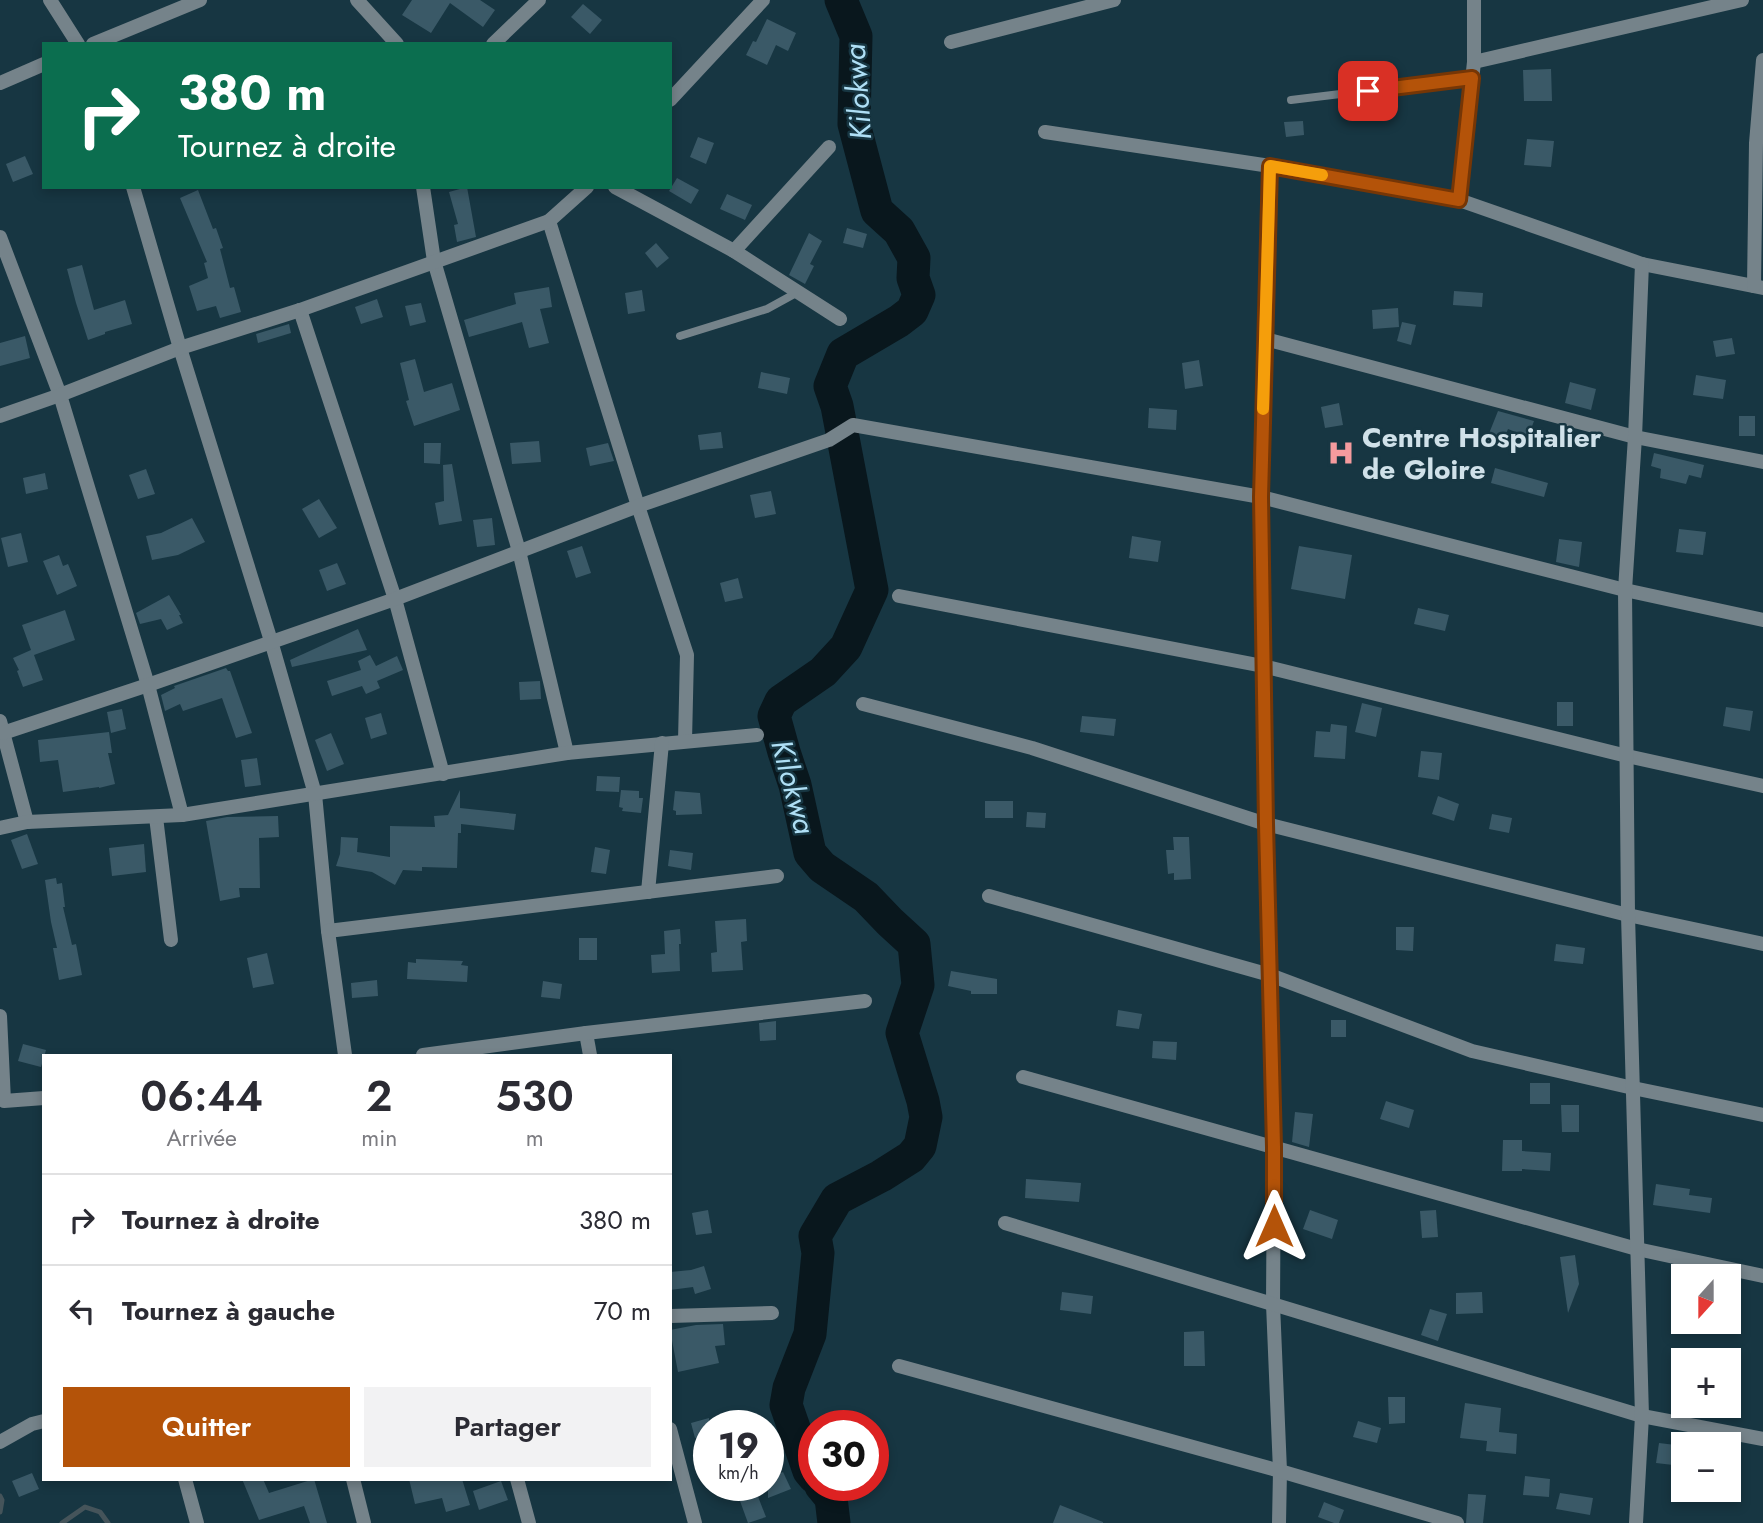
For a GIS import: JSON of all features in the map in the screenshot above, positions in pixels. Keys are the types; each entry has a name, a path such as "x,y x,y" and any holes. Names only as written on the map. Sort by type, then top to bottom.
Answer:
{"street":[{"path":"50,0 77,42"},
{"path":"98,42 200,0"},
{"path":"357,0 395,42"},
{"path":"495,42 540,0"},
{"path":"672,98 763,0"},
{"path":"951,42 1114,0"},
{"path":"1459,200 1474,62 1475,0"},
{"path":"1474,62 1742,0"},
{"path":"1045,132 1270,166 1459,200 1642,264 1758,287 1759,142 1763,60"},
{"path":"0,83 42,65"},
{"path":"734,251 829,147"},
{"path":"1270,166 1261,497 1274,1147 1273,1304 1280,1471 1279,1523"},
{"path":"134,189 315,793 328,932 345,1054"},
{"path":"423,189 434,261 519,551 567,753"},
{"path":"0,416 180,348 300,310 550,221 585,189"},
{"path":"619,189 734,251 840,318"},
{"path":"550,221 687,655 685,741"},
{"path":"0,237 60,395 148,685 182,815"},
{"path":"1636,1523 1642,1416 1628,915 1625,590 1642,264"},
{"path":"300,310 395,599 443,774"},
{"path":"1265,339 1635,437 1763,463"},
{"path":"27,822 2,727 148,685 395,599 638,506 829,440 853,425 1261,497 1625,590 1763,620"},
{"path":"899,596 1263,666 1627,756 1763,786"},
{"path":"863,705 1032,748 1266,824 1628,915 1763,944"},
{"path":"0,828 27,822 182,815 567,753 757,735"},
{"path":"648,892 662,743"},
{"path":"156,817 171,940"},
{"path":"328,932 777,876"},
{"path":"989,896 1270,975 1472,1051 1763,1115"},
{"path":"430,1054 865,1001"},
{"path":"0,1016 4,1101 42,1098"},
{"path":"586,1033 590,1054"},
{"path":"1023,1077 1637,1249 1763,1276"},
{"path":"1005,1223 1642,1416 1763,1439"},
{"path":"672,1316 772,1313"},
{"path":"899,1366 1280,1471 1457,1523"},
{"path":"0,1442 32,1424 42,1422"},
{"path":"672,1437 695,1523"},
{"path":"186,1481 197,1523"},
{"path":"354,1481 364,1523"},
{"path":"518,1481 529,1523"}],"lane":[{"path":"1291,100 1472,78"},
{"path":"680,335 767,309 798,292"}],"building":[{"path":"412,0 480,0 495,10 483,27 450,3 431,33 402,15"},
{"path":"583,4 602,20 590,34 571,17"},
{"path":"767,19 796,33 788,51 776,45 767,65 746,55"},
{"path":"1551,69 1552,101 1524,101 1523,70"},
{"path":"1303,121 1304,135 1286,137 1284,122"},
{"path":"698,137 714,143 706,164 690,157"},
{"path":"1527,139 1554,141 1551,167 1524,165"},
{"path":"25,156 33,174 13,182 6,164"},
{"path":"677,178 699,190 691,204 669,191"},
{"path":"467,189 476,237 457,242 454,225 458,224 449,192"},
{"path":"198,190 213,229 216,228 223,248 220,249 230,288 234,287 241,312 220,318 216,306 197,311 189,286 208,278 204,263 207,262 180,198"},
{"path":"727,194 752,205 745,220 720,209"},
{"path":"847,228 867,234 863,248 843,243"},
{"path":"809,233 822,241 810,264 814,266 805,284 789,275"},
{"path":"656,243 669,258 657,268 645,253"},
{"path":"82,265 94,310 125,300 132,324 88,340 67,269"},
{"path":"549,287 552,307 540,309 549,343 529,348 522,322 469,337 464,320 516,304 514,293"},
{"path":"642,290 645,311 628,314 625,293"},
{"path":"1454,291 1483,293 1482,307 1453,305"},
{"path":"377,299 383,317 361,324 355,307"},
{"path":"421,303 426,322 410,326 405,306"},
{"path":"1398,308 1399,327 1373,329 1372,310"},
{"path":"1402,322 1416,325 1411,345 1397,341"},
{"path":"289,324 291,333 258,343 256,334"},
{"path":"25,336 30,358 0,366 0,343"},
{"path":"1732,338 1735,354 1716,357 1713,341"},
{"path":"415,359 424,392 452,383 460,410 414,426 406,401 409,400 400,363"},
{"path":"1199,360 1203,386 1185,389 1182,363"},
{"path":"761,372 790,378 787,394 758,388"},
{"path":"1696,375 1726,380 1723,399 1693,395"},
{"path":"1570,382 1596,389 1591,410 1565,403"},
{"path":"1339,403 1343,425 1325,428 1321,407"},
{"path":"1149,408 1177,410 1176,430 1148,428"},
{"path":"1498,411 1534,421 1528,437 1508,429 1501,447 1486,441"},
{"path":"1739,416 1755,416 1755,436 1739,436"},
{"path":"721,432 723,448 700,450 698,435"},
{"path":"539,441 541,462 512,464 510,443"},
{"path":"424,443 441,443 440,464 424,463"},
{"path":"608,443 614,461 590,466 586,448"},
{"path":"1654,453 1704,465 1701,478 1689,475 1686,484 1660,478 1661,469 1651,466"},
{"path":"452,464 462,521 439,525 435,503 444,501 443,465"},
{"path":"1495,468 1548,483 1544,497 1491,483"},
{"path":"146,469 155,494 138,499 129,475"},
{"path":"45,473 48,489 26,494 23,478"},
{"path":"771,491 776,514 755,518 750,495"},
{"path":"319,499 337,528 319,538 302,509"},
{"path":"192,518 205,542 178,555 152,560 146,536 161,533"},
{"path":"492,518 495,545 477,547 473,520"},
{"path":"1679,529 1706,532 1703,555 1676,552"},
{"path":"21,533 28,562 8,567 1,538"},
{"path":"1132,536 1161,541 1158,562 1129,558"},
{"path":"1559,539 1582,542 1579,567 1556,562"},
{"path":"582,546 591,573 576,578 567,551"},
{"path":"1299,546 1352,555 1345,599 1291,589"},
{"path":"59,555 63,566 68,564 77,586 57,595 43,561"},
{"path":"337,563 346,584 327,591 319,570"},
{"path":"738,578 743,598 725,602 720,583"},
{"path":"169,595 183,623 167,630 161,619 140,624 136,613"},
{"path":"1418,608 1449,615 1445,631 1414,624"},
{"path":"65,610 75,640 34,655 43,680 23,687 13,658 31,650 22,625"},
{"path":"358,629 367,650 292,667 290,660"},
{"path":"370,655 376,666 397,656 403,670 377,681 380,688 366,694 362,686 332,696 327,681 361,670 358,661"},
{"path":"226,668 230,671 252,733 236,738 222,698 183,711 180,704 165,711 161,695 175,688 174,686"},
{"path":"540,681 541,699 520,700 519,682"},
{"path":"1557,702 1573,702 1573,726 1557,726"},
{"path":"1362,703 1382,708 1376,737 1355,732"},
{"path":"1726,707 1753,711 1750,731 1723,726"},
{"path":"122,709 126,729 111,733 107,712"},
{"path":"381,713 387,734 371,739 365,718"},
{"path":"1082,716 1116,719 1114,736 1080,732"},
{"path":"1331,724 1347,726 1345,759 1314,757 1316,731 1330,732"},
{"path":"109,732 112,753 108,753 115,784 63,792 58,760 40,762 38,740"},
{"path":"331,733 344,764 327,771 315,740"},
{"path":"1421,751 1442,753 1439,780 1418,777"},
{"path":"257,758 261,785 245,787 241,760"},
{"path":"597,776 620,777 619,792 596,791"},
{"path":"460,790 460,808 516,814 514,830 461,824 461,833 458,833 457,868 422,867 422,871 403,870 395,885 372,872 336,866 341,837 358,838 357,852 390,857 390,826 435,827 434,816 448,815"},
{"path":"621,790 639,791 639,798 643,798 641,813 622,811 623,808 619,807"},
{"path":"675,791 700,793 702,814 676,815 673,810"},
{"path":"1438,796 1459,804 1454,821 1432,814"},
{"path":"985,801 1013,801 1013,818 985,818"},
{"path":"1027,812 1046,813 1045,828 1026,827"},
{"path":"1492,814 1512,818 1509,833 1489,829"},
{"path":"278,816 279,837 259,838 260,888 239,888 240,897 220,901 206,821 227,817"},
{"path":"27,834 38,864 22,869 11,840"},
{"path":"1173,837 1189,837 1191,879 1174,880 1174,873 1168,874 1166,850 1174,850"},
{"path":"144,844 146,872 112,876 109,848"},
{"path":"595,847 610,850 606,874 591,872"},
{"path":"670,850 693,853 691,870 668,866"},
{"path":"56,878 57,884 62,883 63,907 72,945 76,944 82,975 59,980 53,948 57,948 45,880"},
{"path":"746,919 747,941 741,942 743,970 712,972 711,953 717,952 715,921"},
{"path":"1396,927 1414,927 1413,951 1396,950"},
{"path":"680,929 680,971 652,973 651,955 665,954 664,931"},
{"path":"579,938 597,938 597,960 579,960"},
{"path":"1556,944 1585,948 1583,964 1554,961"},
{"path":"267,953 274,984 253,988 247,958"},
{"path":"416,959 463,961 461,965 468,966 467,982 407,979 408,962 416,963"},
{"path":"951,971 997,979 997,994 971,994 971,991 948,986"},
{"path":"377,980 378,996 352,998 351,983"},
{"path":"543,981 562,984 560,999 541,997"},
{"path":"1118,1010 1142,1014 1139,1029 1116,1026"},
{"path":"1331,1020 1346,1020 1346,1037 1331,1037"},
{"path":"776,1021 776,1040 760,1041 759,1023"},
{"path":"1153,1041 1177,1042 1176,1060 1152,1058"},
{"path":"23,1044 46,1050 42,1054 41,1067 18,1061"},
{"path":"1530,1083 1550,1083 1550,1104 1530,1104"},
{"path":"1386,1101 1414,1110 1409,1128 1380,1119"},
{"path":"1561,1105 1579,1105 1579,1132 1562,1132"},
{"path":"1295,1112 1313,1114 1309,1147 1292,1142"},
{"path":"1503,1140 1522,1140 1522,1151 1551,1153 1550,1171 1502,1171"},
{"path":"1026,1179 1081,1183 1079,1202 1025,1198"},
{"path":"1656,1184 1690,1189 1689,1195 1712,1198 1710,1213 1653,1205"},
{"path":"708,1210 712,1233 696,1235 692,1213"},
{"path":"1310,1210 1338,1220 1332,1239 1303,1229"},
{"path":"1436,1210 1438,1237 1422,1238 1420,1211"},
{"path":"1575,1255 1579,1284 1568,1313 1560,1257"},
{"path":"704,1266 711,1289 695,1294 693,1287 672,1290 672,1272"},
{"path":"1062,1292 1093,1296 1091,1314 1060,1310"},
{"path":"1482,1292 1483,1313 1456,1314 1456,1293"},
{"path":"1430,1309 1447,1314 1438,1341 1421,1335"},
{"path":"723,1324 725,1345 715,1346 719,1363 678,1372 672,1330"},
{"path":"1204,1331 1205,1366 1184,1366 1184,1332"},
{"path":"1388,1397 1405,1397 1405,1423 1389,1424"},
{"path":"1465,1403 1501,1408 1499,1432 1517,1434 1516,1454 1486,1451 1487,1441 1460,1438"},
{"path":"1358,1421 1381,1428 1377,1443 1353,1437"},
{"path":"1659,1443 1671,1444 1671,1465 1656,1463"},
{"path":"32,1473 39,1489 19,1497 12,1481"},
{"path":"784,1474 791,1489 784,1492"},
{"path":"1525,1476 1550,1479 1549,1497 1523,1495"},
{"path":"243,1481 264,1481 269,1493 315,1481 327,1523 310,1523 304,1506 259,1520"},
{"path":"409,1481 463,1481 470,1505 446,1512 442,1498 415,1504"},
{"path":"501,1481 508,1500 479,1510 473,1491"},
{"path":"1560,1493 1593,1498 1590,1515 1556,1509"},
{"path":"1468,1494 1486,1495 1483,1523 1466,1523"},
{"path":"740,1501 760,1501 766,1517 748,1523"},
{"path":"1324,1502 1344,1510 1339,1523 1318,1517"},
{"path":"1060,1505 1103,1522 1103,1523 1053,1523"}],"waterway":[{"name":"Kilokwa","path":"798,1439 786,1405 789,1388 810,1334 818,1253 815,1236 837,1199 911,1157 920,1146 926,1117 902,1033 918,985 914,944 866,897 822,867 810,853 795,785 774,716 781,701 823,672 846,647 872,590 837,406 830,386 843,354 912,311 919,295 913,278 914,258 899,231 877,211 854,124 856,36 841,0"},
{"path":"0,1496 0,1512"},
{"name":"Kilokwa","path":"831,1501 834,1523"},
{"path":"62,1523 85,1507 100,1512 108,1523"}],"slow traffic":[{"path":"1263,409 1270,166 1322,175"}],"place":[{"name":"Centre Hospitalier de Gloire","path":"1341,453"}],"route":[{"path":"1274,1226 1261,497 1270,166 1459,200 1472,78 1368,91"}]}
